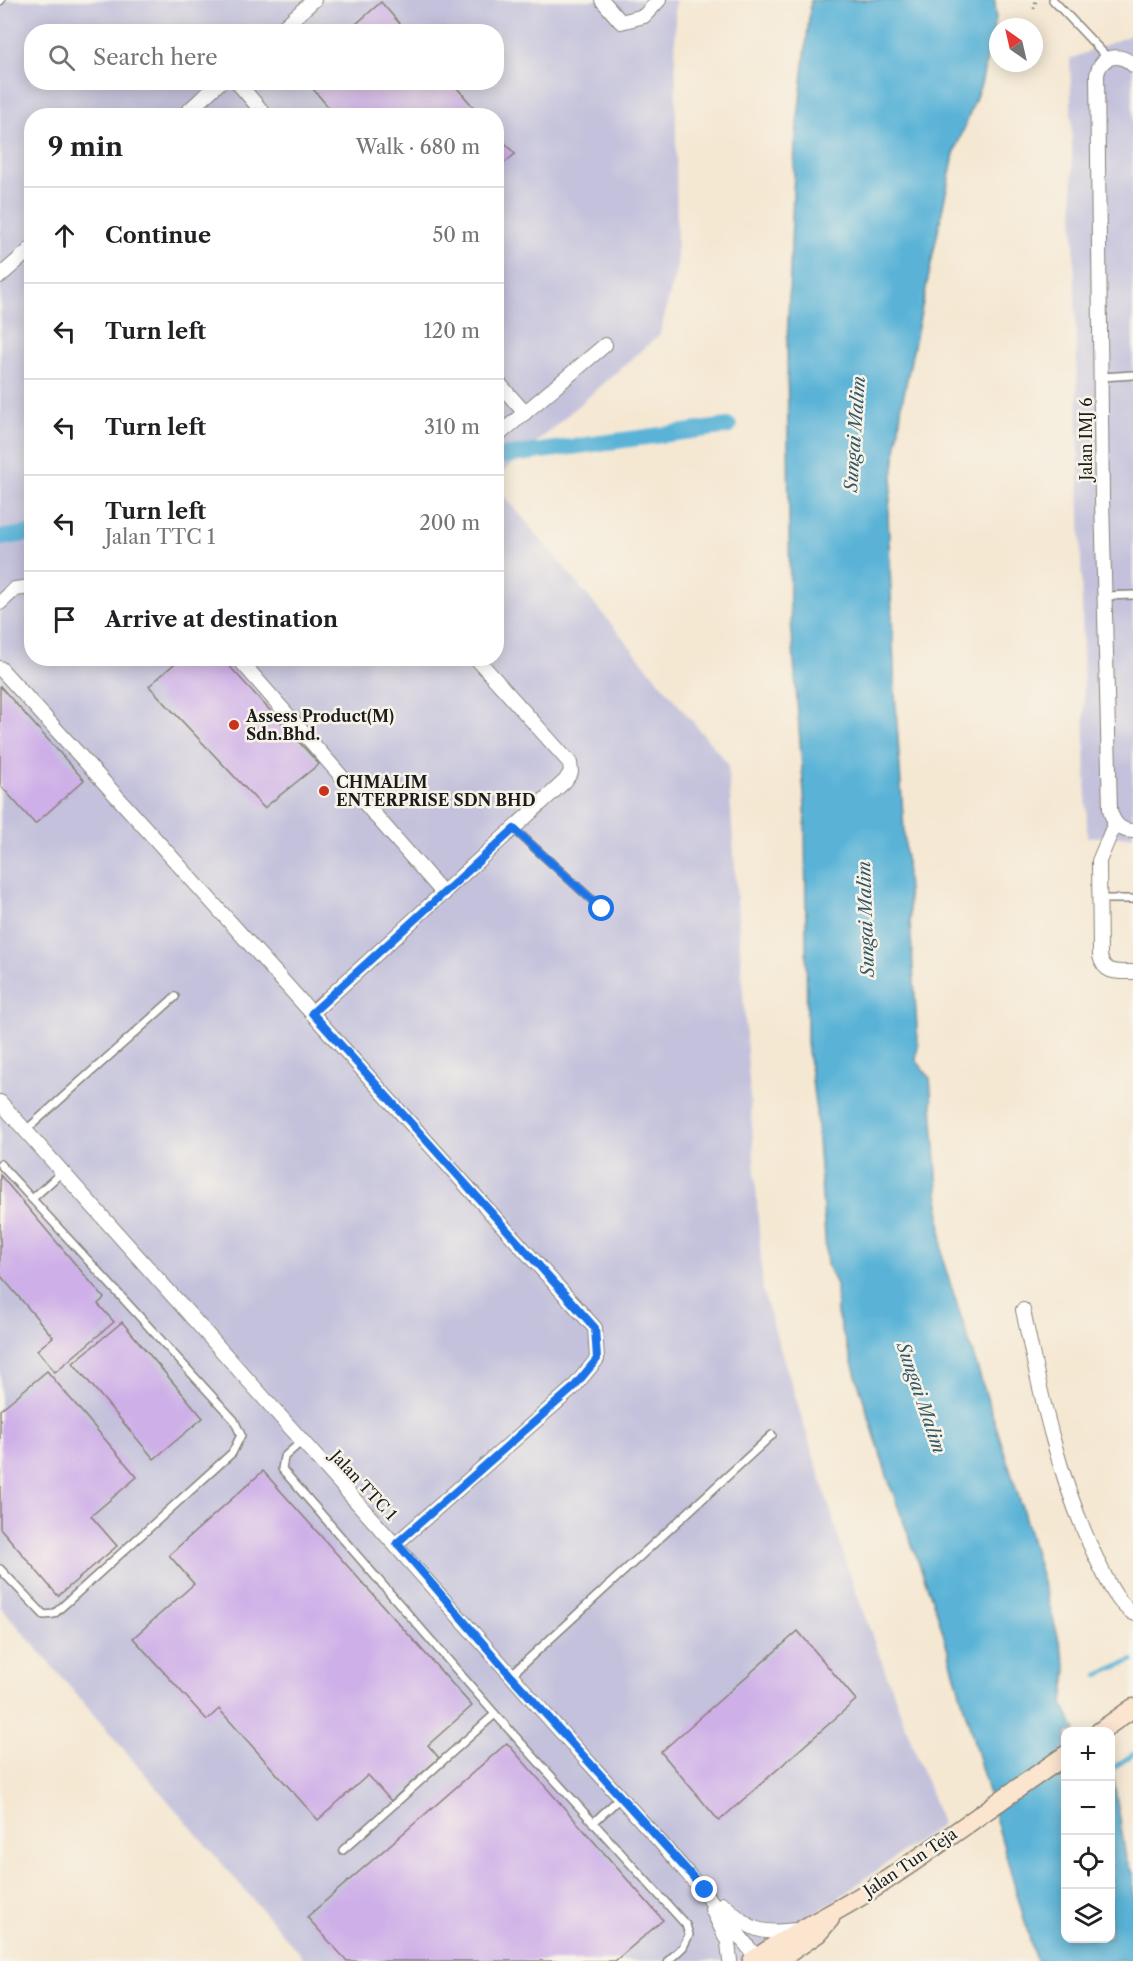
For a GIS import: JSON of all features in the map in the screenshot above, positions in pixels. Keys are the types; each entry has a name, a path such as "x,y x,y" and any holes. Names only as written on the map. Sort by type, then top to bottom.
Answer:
{"main road":[{"path":"1105,1727 1126,1713"},
{"name":"Jalan Tun Teja","path":"756,1960 798,1930 837,1911 881,1884 1061,1758"},
{"name":"Jalan Tun Teja","path":"777,1961 819,1933 837,1911"}],"street":[{"path":"287,24 314,0"},
{"path":"602,0 621,22 644,16 659,0"},
{"path":"1108,58 1120,57 1133,65"},
{"name":"Jalan IMJ 6","path":"1108,58 1099,66 1097,75 1104,596 1110,808 1115,823"},
{"path":"192,108 211,90"},
{"path":"244,90 259,108"},
{"path":"0,276 24,255"},
{"path":"504,430 605,345"},
{"path":"504,389 525,413"},
{"path":"0,603 15,589 24,587"},
{"path":"245,666 444,894"},
{"path":"312,1013 444,894 572,772 570,763 483,666"},
{"path":"0,668 595,1328 597,1359 573,1388 397,1543"},
{"path":"1133,831 1127,831 1115,823 1100,861 1102,964 1113,973 1133,972"},
{"name":"Jalan TTC 1","path":"0,1102 301,1442 397,1543 511,1676 705,1890 756,1960"},
{"path":"1023,1310 1043,1406 1081,1528 1115,1595 1133,1613"},
{"name":"Jalan TTC 1","path":"705,1890 749,1928 760,1932 798,1930"},
{"name":"Jalan TTC 1","path":"705,1890 728,1942 730,1961"}],"lane":[{"path":"1053,0 1108,58"},
{"path":"1102,377 1133,375"},
{"path":"1104,596 1133,595"},
{"path":"514,829 602,909"},
{"path":"1100,899 1133,898"},
{"path":"25,1131 176,997"},
{"path":"0,1164 234,1420 241,1434 232,1453 54,1614 44,1615 0,1569"},
{"path":"32,1199 62,1172"},
{"path":"511,1676 772,1435"},
{"path":"301,1442 284,1457 282,1469 495,1714 686,1925 689,1935 683,1947 668,1961"},
{"path":"343,1850 495,1714"},
{"path":"593,1823 621,1797"}],"path":[{"path":"1034,9 1036,0"}],"shaded area":[{"path":"0,0 675,0 677,265 660,334 504,471 504,108 24,108 24,666 504,666 504,495 728,764 763,1292 854,1587 942,1824 749,1961 306,1961 0,1606"},
{"path":"1133,34 1133,836 1087,837 1070,59"}],"water":[{"name":"Sungai Malim","path":"811,0 995,0 996,18 989,18 989,49 981,84 954,154 902,403 888,516 895,694 918,1043 916,1060 930,1078 943,1261 1021,1504 1067,1669 1063,1704 1074,1727 1061,1727 1061,1943 1115,1943 1115,1788 1126,1859 1133,1876 1133,1961 1036,1961 938,1615 890,1485 837,1314 836,1285 827,1265 816,1111 807,1043 805,808 790,607 787,344 795,146"}],"building":[{"path":"381,2 400,24 356,24"},
{"path":"314,90 459,90 474,108 329,108"},
{"path":"504,142 515,154 504,163"},
{"name":"Assess Product(M) Sdn.Bhd.","path":"172,666 229,666 319,764 264,808 149,686"},
{"path":"0,686 84,780 35,824 0,785"},
{"path":"0,1175 104,1298 98,1304 114,1322 55,1372 37,1350 53,1337 0,1275"},
{"path":"122,1322 203,1418 154,1459 73,1363"},
{"path":"47,1371 137,1477 91,1516 117,1546 58,1596 0,1528 0,1410"},
{"path":"263,1471 472,1706 428,1745 439,1758 391,1801 368,1775 318,1820 219,1709 207,1720 133,1638 194,1584 169,1555"},
{"path":"798,1631 856,1700 719,1821 661,1752"},
{"path":"507,1743 663,1920 615,1961 347,1961 307,1917"}],"waterway":[{"path":"504,456 729,426"},
{"path":"0,538 24,534"},
{"path":"1098,1675 1133,1660"},
{"path":"1115,1767 1133,1754"}],"place":[{"name":"Assess Product(M) Sdn.Bhd.","path":"234,725"},
{"name":"CHMALIM ENTERPRISE SDN BHD","path":"324,791"}],"route":[{"path":"602,909 514,829 312,1013 595,1328 597,1359 573,1388 397,1543 511,1676 705,1890"}]}
